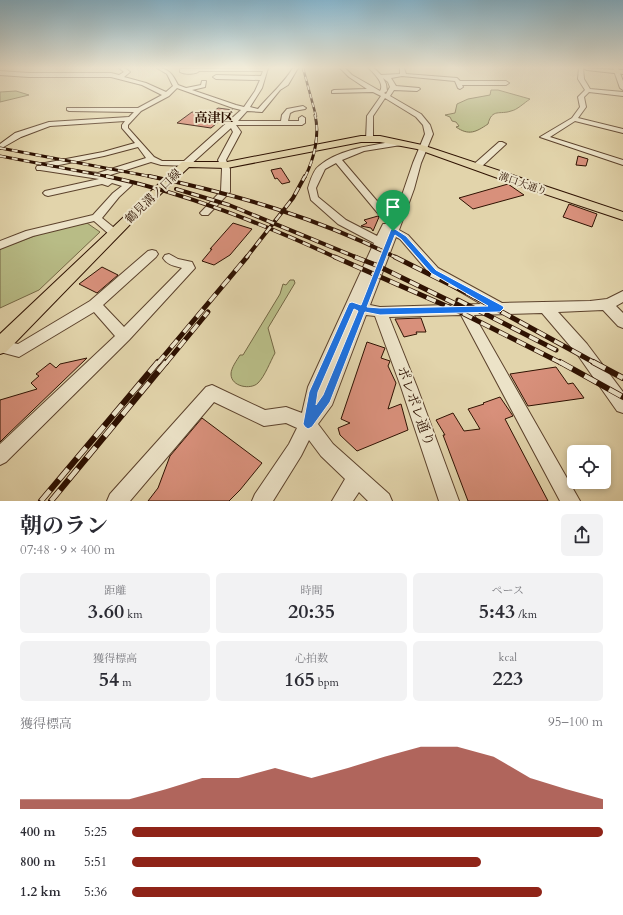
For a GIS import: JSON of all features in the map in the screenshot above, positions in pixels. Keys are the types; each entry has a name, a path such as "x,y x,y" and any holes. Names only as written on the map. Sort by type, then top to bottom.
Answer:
{"main road":[{"name":"鶴見溝ノ口線","path":"0,346 186,164 224,165 368,138 383,139 423,148"},
{"name":"溝口大通り","path":"423,148 623,216"}],"street":[{"path":"159,91 167,95"},
{"path":"171,91 167,95 139,110 124,125 151,159 161,163 186,164 246,109 258,91"},
{"path":"194,91 246,109 260,111 276,91"},
{"path":"262,501 295,450 308,424 314,392 357,307 392,225 410,189 411,179 429,136 429,130 425,122 412,111 376,91"},
{"path":"368,138 370,116 384,91"},
{"path":"334,92 381,94 386,91"},
{"path":"587,91 581,98 583,107 574,119 544,137 623,163"},
{"path":"600,91 623,94"},
{"path":"284,123 284,117 287,110 292,108 303,108"},
{"path":"69,109 139,110"},
{"path":"230,124 302,123 302,118"},
{"path":"574,119 623,131"},
{"path":"0,147 18,135 49,124 129,120"},
{"path":"205,213 225,192 226,169 222,160 237,132 230,124"},
{"path":"380,242 342,222 314,198 312,188 321,168 337,159 362,149 398,143"},
{"path":"0,245 47,228 96,218 118,192 128,185 98,176 42,167 104,154 140,144"},
{"path":"476,167 502,144"},
{"path":"98,176 151,159"},
{"path":"337,159 392,225 434,272 500,308"},
{"path":"357,307 380,242 392,225 404,187 411,179"},
{"path":"48,193 103,182 113,184 112,189 118,192"},
{"path":"374,204 389,201 398,203"},
{"path":"96,218 105,228 114,233"},
{"path":"0,346 20,352 95,305 152,254"},
{"path":"0,456 124,336 189,268 188,265 175,262 169,258"},
{"path":"357,307 380,312 606,305 620,299 623,296"},
{"path":"95,305 124,336"},
{"path":"606,305 623,314"},
{"path":"606,305 623,322"},
{"path":"545,307 582,349 623,406"},
{"path":"465,310 570,501"},
{"name":"ポレポレ通り","path":"380,312 409,387 449,501"},
{"path":"117,501 212,393 264,418 286,415 308,424 327,450 382,501"},
{"path":"342,501 357,478"}],"green space":[{"path":"17,91 29,95 0,102 0,92"},
{"path":"491,91 503,91 530,99 518,108 507,112 494,114 488,124 472,132 461,130 456,127 459,126 456,122 452,121 450,117 445,115 455,113 457,104 468,99 490,95"},
{"path":"87,223 100,232 39,290 0,308 0,249 50,230"},
{"path":"290,280 294,280 295,283 268,328 275,353 261,380 255,385 246,387 234,382 231,374 233,367 240,355 243,355 280,294 283,284 286,285"}],"building":[{"path":"218,108 233,110 211,128 177,123 192,112 210,114"},
{"path":"578,156 588,159 586,166 576,165"},
{"path":"281,168 290,182 282,184 277,178 275,179 271,170"},
{"path":"508,184 524,195 473,209 459,198"},
{"path":"569,204 597,214 592,227 563,217"},
{"path":"379,217 373,231 371,228 361,226 367,223 364,220"},
{"path":"233,223 252,229 230,255 214,265 202,261 212,249 210,249"},
{"path":"102,267 118,275 97,293 79,284"},
{"path":"421,318 426,332 416,332 417,334 404,337 395,319"},
{"path":"367,342 385,348 381,358 390,361 388,366 396,383 388,409 401,404 408,430 357,451 340,435 338,428 350,423 341,419"},
{"path":"87,358 0,442 0,400 37,389 31,383 39,376 36,374 50,363 56,368 60,364"},
{"path":"556,367 568,384 573,383 584,398 528,406 510,374"},
{"path":"500,397 513,416 505,419 548,501 468,501 443,435 445,435 436,420 453,413 464,431 480,429 468,409"},
{"path":"202,418 262,463 229,501 148,501 158,488 170,456"}],"railway":[{"path":"309,91 316,116"},
{"path":"305,177 311,163 315,147 317,131 315,115"},
{"path":"0,148 153,177"},
{"path":"0,156 110,177"},
{"path":"106,176 195,200 269,228"},
{"path":"149,176 244,199 283,211"},
{"path":"283,211 293,198 305,176"},
{"path":"176,189 229,205 273,223"},
{"path":"273,223 283,211"},
{"path":"283,211 337,231 397,258"},
{"path":"269,228 273,223"},
{"path":"273,223 358,258"},
{"path":"246,258 269,228"},
{"path":"269,228 337,258"},
{"path":"158,363 247,257"},
{"path":"335,257 460,312 561,363"},
{"path":"355,257 376,265 462,307"},
{"path":"397,258 471,295 595,363"},
{"path":"458,300 556,350"},
{"path":"166,363 208,312"},
{"path":"41,501 158,362"},
{"path":"51,501 166,362"},
{"path":"560,362 623,397"},
{"path":"593,362 623,378"}],"district":[{"name":"高津区","path":"214,117"}],"route":[{"path":"393,231 371,289 363,309 326,399 308,424 314,392 352,305 363,309 380,312 500,308 434,272 404,238 393,231"}]}
